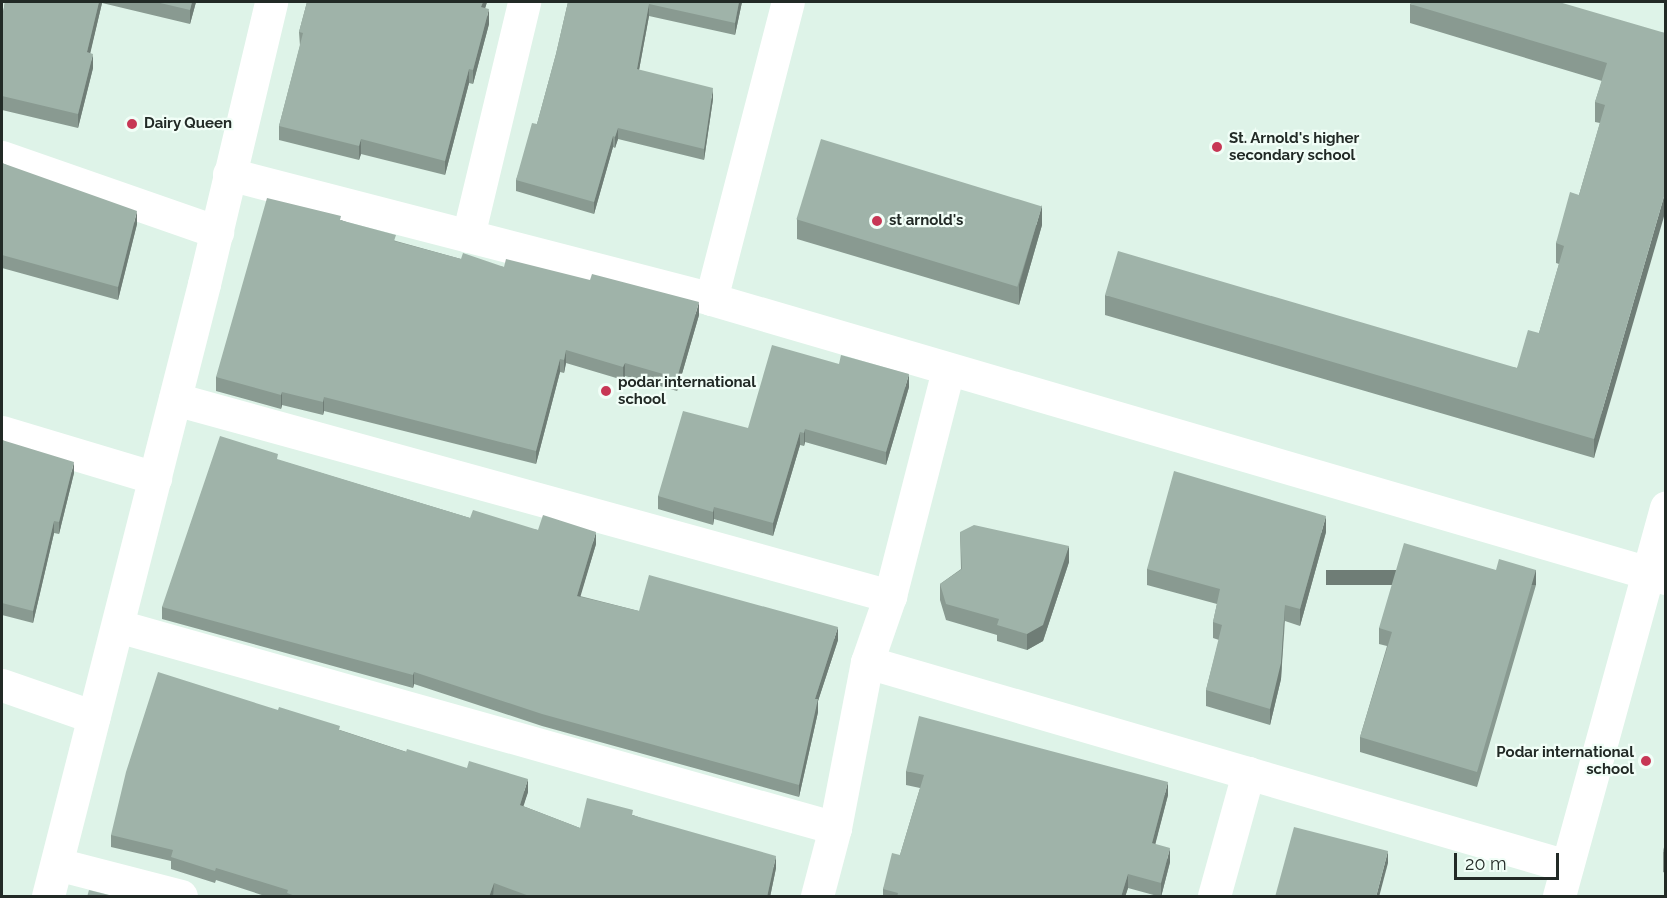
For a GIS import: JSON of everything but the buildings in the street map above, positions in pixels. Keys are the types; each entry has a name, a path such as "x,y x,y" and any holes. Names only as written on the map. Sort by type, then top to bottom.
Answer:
{"street":[{"path":"48,897 217,232 271,2"},
{"path":"468,236 524,2"},
{"path":"711,299 788,2"},
{"path":"2,157 217,232"},
{"path":"230,174 711,299 1657,576"},
{"path":"817,897 835,828 867,662 890,596 948,370"},
{"path":"175,399 890,596"},
{"path":"2,432 155,478"},
{"path":"867,662 1248,773 1563,881 1657,576 1665,507"},
{"path":"118,626 835,828"},
{"path":"2,685 94,717"},
{"path":"1214,897 1248,773"},
{"path":"57,864 181,897"}],"place":[{"name":"Dairy Queen","path":"132,124"},
{"name":"St. Arnold's higher secondary school","path":"1217,147"},
{"name":"st arnold's","path":"877,221"},
{"name":"podar international school","path":"606,391"},
{"name":"Podar international school","path":"1646,761"}]}
